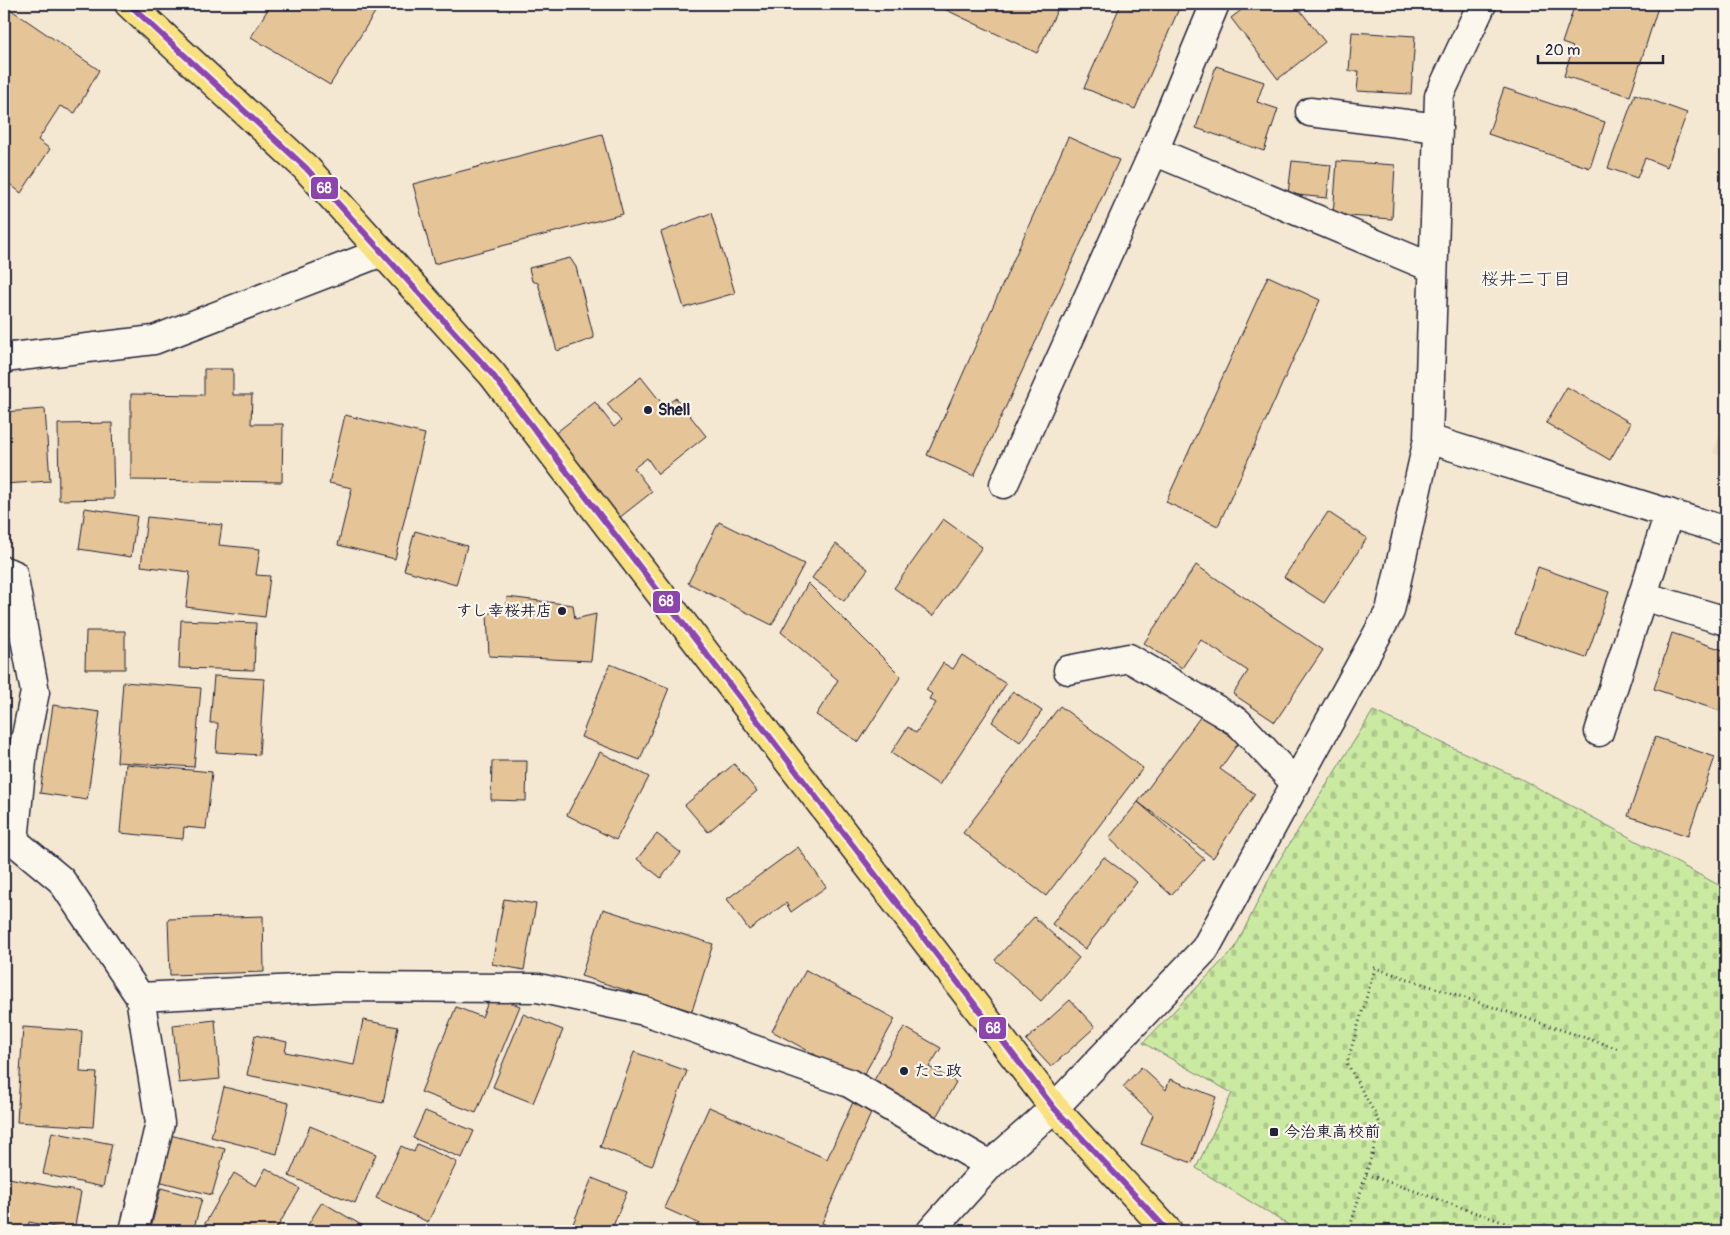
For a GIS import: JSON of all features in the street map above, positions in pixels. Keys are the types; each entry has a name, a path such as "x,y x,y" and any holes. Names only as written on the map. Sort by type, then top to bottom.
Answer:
{"main road":[{"path":"129,4 306,168 492,374 1054,1108 1168,1231"}],"street":[{"path":"1004,484 1154,151 1215,4"},
{"path":"931,1231 990,1164 1054,1108 1205,949 1390,612 1428,440 1439,96 1482,4"},
{"path":"1310,112 1438,128"},
{"path":"1154,151 1433,268"},
{"path":"4,358 154,340 382,252"},
{"path":"1428,440 1726,530"},
{"path":"1599,732 1669,513"},
{"path":"4,571 12,574 35,692 23,751 14,841 62,880 140,997 160,1123 134,1231"},
{"path":"1643,596 1726,621"},
{"path":"1068,670 1129,658 1238,722 1296,784"},
{"path":"140,997 335,986 538,988 645,1011 849,1083 990,1164"}],"path":[{"path":"1348,1231 1381,1125 1347,1063 1375,968 1619,1049"},
{"path":"1366,1174 1528,1231"}],"shaded area":[{"path":"1726,418 1726,458 1713,453"}],"green space":[{"path":"1373,711 1521,779 1726,889 1726,1231 1294,1231 1288,1225 1196,1168 1232,1093 1143,1043 1235,948 1275,867"}],"building":[{"path":"271,4 380,4 330,85 251,37"},
{"path":"939,4 1060,4 1037,53 938,6"},
{"path":"1121,4 1181,4 1135,109 1084,88"},
{"path":"1249,4 1295,4 1325,42 1278,79 1231,18"},
{"path":"1575,4 1659,4 1630,96 1564,76 1573,47 1562,43"},
{"path":"4,5 99,70 75,113 60,106 38,140 50,149 21,193 6,181 4,184"},
{"path":"1352,32 1415,36 1411,94 1357,91 1359,71 1349,71"},
{"path":"1216,66 1264,82 1257,102 1278,109 1264,151 1196,128"},
{"path":"1504,88 1605,122 1590,168 1488,134"},
{"path":"1635,94 1687,113 1667,167 1645,158 1637,178 1608,168"},
{"path":"602,134 623,214 434,264 413,184"},
{"path":"1068,137 1119,160 974,476 927,455"},
{"path":"1292,161 1331,165 1327,198 1288,194"},
{"path":"1337,161 1395,165 1392,219 1333,215"},
{"path":"711,213 735,293 684,308 661,232"},
{"path":"570,258 576,267 594,338 557,351 538,283 532,281 529,268"},
{"path":"1268,276 1320,300 1218,526 1166,502"},
{"path":"204,369 233,369 233,395 252,395 251,424 283,424 282,482 131,480 131,394 204,395"},
{"path":"641,377 664,406 676,398 706,436 658,474 647,458 634,468 652,492 619,518 553,435 595,402 614,427 621,421 607,404"},
{"path":"1567,387 1631,423 1610,460 1546,423"},
{"path":"45,409 50,481 4,484 4,412"},
{"path":"345,415 425,434 395,559 338,545 352,488 329,483"},
{"path":"112,423 114,499 59,500 58,424"},
{"path":"85,508 137,516 131,557 79,549"},
{"path":"1328,512 1367,538 1324,603 1284,577"},
{"path":"147,517 222,525 219,545 260,549 256,575 270,576 265,617 186,607 190,572 141,566"},
{"path":"943,519 982,547 933,616 894,588"},
{"path":"719,522 804,564 772,625 688,583"},
{"path":"415,531 467,546 456,585 404,570"},
{"path":"836,544 868,569 844,601 812,578"},
{"path":"1196,565 1323,650 1275,722 1233,694 1248,671 1201,640 1182,668 1144,643"},
{"path":"1538,567 1609,592 1586,658 1515,634"},
{"path":"808,583 901,676 859,742 816,715 838,680 781,632"},
{"path":"507,597 573,605 575,619 596,614 591,661 489,656 487,613 505,612"},
{"path":"181,620 256,623 254,670 179,668"},
{"path":"4,623 8,623 8,687 4,687"},
{"path":"86,631 125,631 125,669 85,669"},
{"path":"1672,633 1726,651 1726,691 1720,711 1654,689"},
{"path":"962,655 1006,684 939,785 891,753 908,727 916,733 936,703 929,699 932,694 926,690 943,663 953,669"},
{"path":"610,664 669,688 640,760 581,737"},
{"path":"214,676 264,679 259,755 216,752 218,723 210,723"},
{"path":"123,682 201,688 194,767 117,762"},
{"path":"1013,691 1042,711 1020,742 992,722"},
{"path":"53,705 100,712 87,800 40,793"},
{"path":"1060,706 1143,768 1046,896 963,833"},
{"path":"1201,716 1239,742 1220,769 1255,794 1213,858 1138,802"},
{"path":"1655,737 1715,757 1688,836 1628,816"},
{"path":"600,752 649,777 616,840 567,815"},
{"path":"492,761 527,761 526,801 491,800"},
{"path":"126,764 212,772 206,829 184,827 183,839 120,833"},
{"path":"734,764 757,791 708,832 685,805"},
{"path":"1138,802 1204,859 1171,895 1109,838"},
{"path":"657,834 681,853 661,878 637,859"},
{"path":"798,847 826,887 791,912 786,903 749,930 727,899"},
{"path":"1104,857 1137,882 1085,949 1052,924"},
{"path":"504,899 536,904 524,970 492,964"},
{"path":"603,909 713,944 692,1011 581,976"},
{"path":"263,916 264,972 170,975 168,919"},
{"path":"1034,917 1079,958 1041,1001 995,960"},
{"path":"806,970 895,1019 861,1080 772,1031"},
{"path":"491,995 520,1006 476,1113 421,1092 456,1007 482,1017"},
{"path":"1070,1000 1095,1027 1051,1067 1026,1040"},
{"path":"523,1014 563,1030 533,1103 493,1087"},
{"path":"215,1020 220,1079 179,1083 173,1025"},
{"path":"363,1020 398,1027 383,1103 247,1075 255,1035 287,1042 285,1052 354,1065"},
{"path":"23,1027 82,1031 80,1072 97,1073 93,1127 17,1122"},
{"path":"904,1027 941,1048 929,1067 956,1082 936,1117 873,1082"},
{"path":"634,1052 687,1071 652,1166 600,1147"},
{"path":"1141,1067 1166,1090 1170,1079 1216,1097 1192,1163 1141,1144 1153,1115 1123,1087"},
{"path":"224,1087 289,1103 277,1154 211,1137"},
{"path":"854,1100 873,1109 822,1223 840,1231 716,1231 664,1208 709,1107 827,1159"},
{"path":"425,1111 474,1131 462,1158 413,1138"},
{"path":"310,1126 376,1154 355,1203 289,1176"},
{"path":"52,1132 112,1144 103,1187 43,1174"},
{"path":"170,1135 225,1149 212,1195 158,1181"},
{"path":"417,1144 457,1162 428,1222 376,1198 401,1146 414,1152"},
{"path":"266,1168 300,1189 275,1231 209,1231 203,1227 234,1173 256,1186"},
{"path":"4,1177 81,1192 74,1231 29,1222 27,1231 4,1231"},
{"path":"592,1178 627,1192 611,1231 570,1231"},
{"path":"161,1188 202,1199 193,1231 150,1231"},
{"path":"322,1202 368,1229 366,1231 304,1231"}],"transit line":[{"name":"68","path":"129,4 306,168 492,374 1054,1108 1168,1231"}],"place":[{"name":"Shell","path":"648,410"},
{"name":"すし幸桜井店","path":"562,611"},
{"name":"たこ政","path":"904,1071"},
{"name":"今治東高校前","path":"1274,1132"}],"district":[{"name":"桜井二丁目","path":"1526,279"}]}
